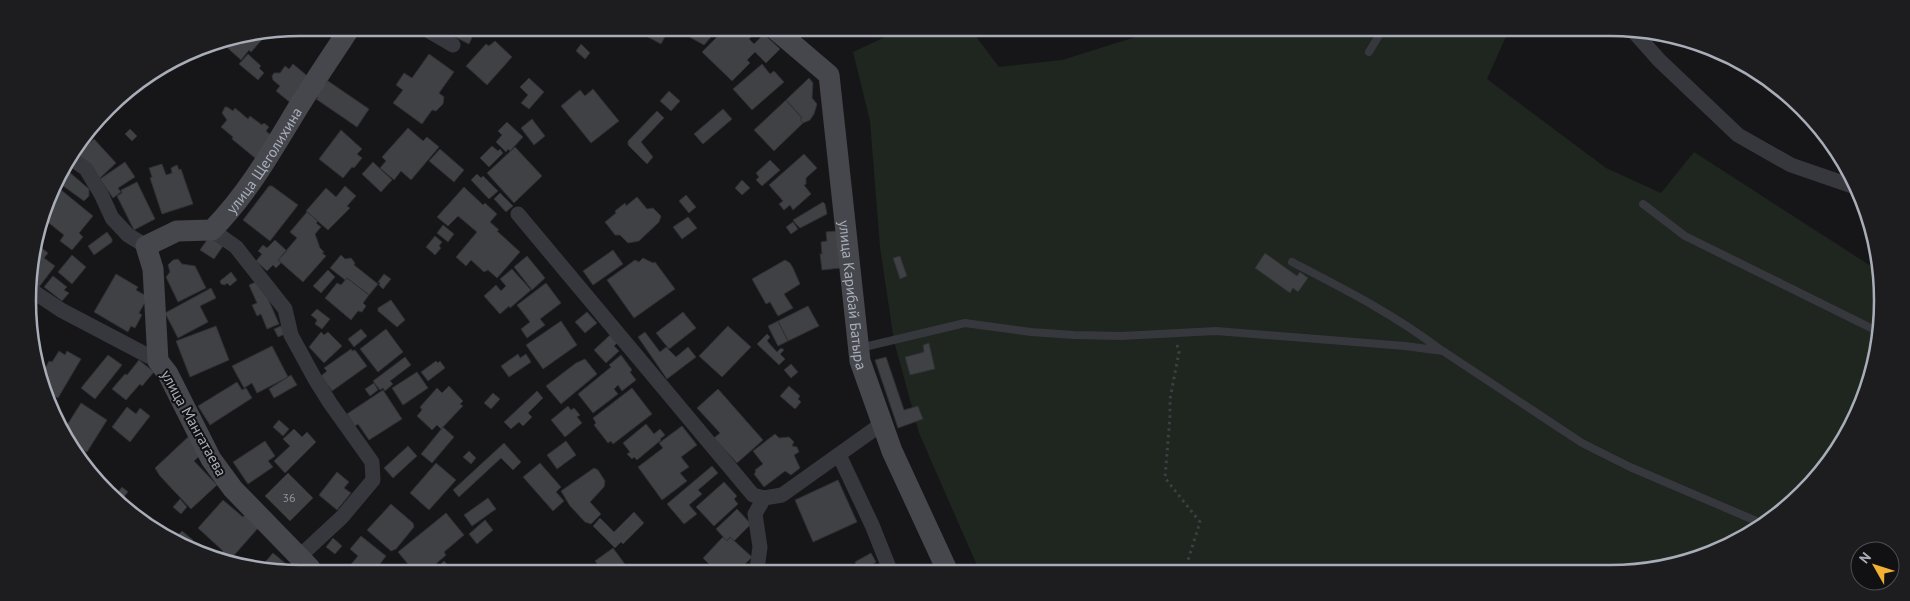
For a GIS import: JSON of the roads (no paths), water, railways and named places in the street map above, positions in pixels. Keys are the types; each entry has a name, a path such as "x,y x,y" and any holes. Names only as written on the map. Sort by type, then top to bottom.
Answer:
{"street":[{"name":"улица Щеголихина","path":"212,230 230,212 256,178 313,83 345,36"},
{"path":"438,36 453,45"},
{"name":"улица Карибай Батыра","path":"782,36 829,76 860,361 892,452 945,565"},
{"path":"1639,38 1738,135 1791,165 1846,184"},
{"path":"76,162 86,169 101,194 112,218 128,235 146,246 153,269 158,361"},
{"path":"518,214 753,495 764,498 782,495 883,423"},
{"path":"146,246 177,231 212,230 236,247 284,309 291,336 315,379 372,462 373,480 305,562"},
{"name":"улица Мангатаева","path":"36,294 61,310 158,361 168,374 211,459 233,490 305,562"},
{"path":"839,455 872,525 888,565"},
{"path":"758,565 760,547 755,514 764,498"}],"lane":[{"path":"1369,52 1378,36"},
{"path":"1643,204 1684,236 1872,328"},
{"path":"1292,262 1377,306 1582,443 1630,467 1754,521"},
{"path":"860,348 965,323 1074,336 1121,336 1216,331 1405,346 1443,351"}]}
